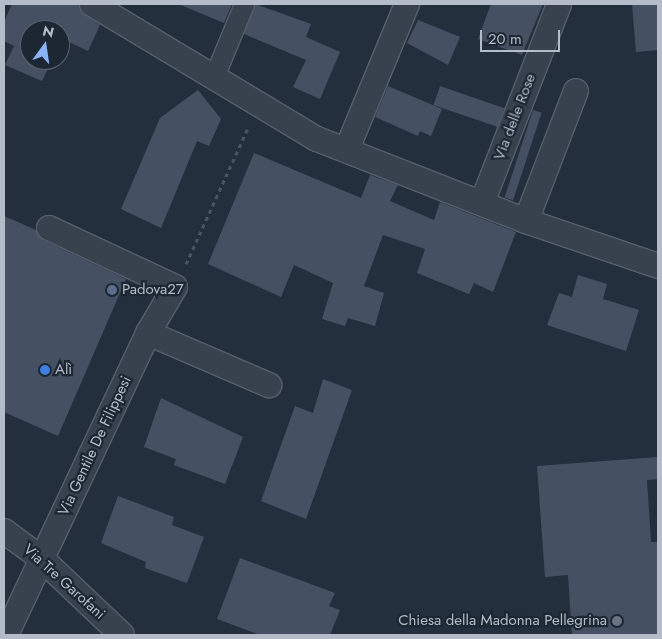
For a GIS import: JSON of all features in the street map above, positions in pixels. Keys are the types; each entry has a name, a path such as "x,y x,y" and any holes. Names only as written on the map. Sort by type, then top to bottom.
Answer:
{"street":[{"path":"92,4 258,107 317,139 347,149 526,221 658,266"},
{"path":"214,79 244,4"},
{"path":"347,149 407,4"},
{"name":"Via delle Rose","path":"482,203 559,4"},
{"path":"526,221 576,91"},
{"path":"49,228 175,287"},
{"name":"Via Gentile De Filippesi","path":"6,635 148,333 175,287"},
{"path":"148,333 269,385"},
{"name":"Via Tre Garofani","path":"4,531 42,559 122,635"}],"path":[{"path":"175,287 258,107"}],"building":[{"path":"12,4 78,4 85,15 100,25 88,51 70,42 70,20 20,20 20,70 47,70 42,81 5,65 14,46 4,41 4,22"},
{"path":"178,4 232,4 224,23"},
{"path":"255,4 311,24 306,37 340,52 320,99 293,87 306,60 244,34"},
{"path":"491,4 543,4 522,55 478,39"},
{"path":"632,4 658,4 658,50 636,52"},
{"path":"418,20 460,37 448,65 407,43"},
{"path":"388,86 442,109 431,136 420,131 418,136 375,117"},
{"path":"440,86 504,108 498,127 433,105"},
{"path":"198,90 221,119 209,146 197,141 161,228 121,209 160,118"},
{"path":"533,110 542,113 513,200 505,197"},
{"path":"254,153 361,198 370,175 398,185 390,201 434,220 440,202 516,232 493,292 474,283 469,294 417,273 425,249 383,235 364,286 384,293 375,326 348,318 345,326 322,319 333,283 294,265 281,297 208,264"},
{"path":"4,216 36,230 43,240 126,279 58,436 4,412"},
{"path":"578,275 607,284 603,299 639,310 626,351 547,325 559,293 572,297"},
{"path":"323,379 352,390 306,519 261,501 295,406 313,413"},
{"path":"161,398 243,437 225,484 174,465 176,459 144,447"},
{"path":"658,457 658,479 647,480 651,542 658,542 658,635 572,635 568,575 545,577 537,466"},
{"path":"118,496 174,517 172,525 204,537 187,583 145,568 146,562 101,543"},
{"path":"240,558 335,593 329,606 340,610 330,635 260,635 217,619"}],"place":[{"name":"Padova27","path":"112,290"},
{"name":"Alì","path":"45,370"},
{"name":"Chiesa della Madonna Pellegrina","path":"617,621"}]}
